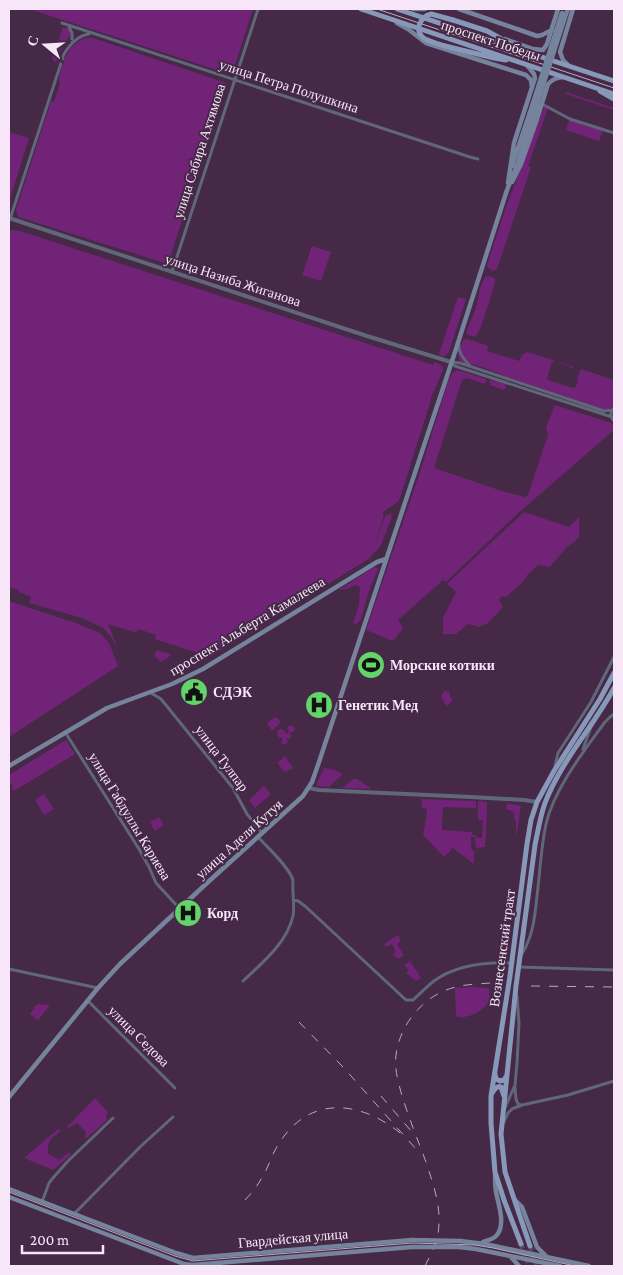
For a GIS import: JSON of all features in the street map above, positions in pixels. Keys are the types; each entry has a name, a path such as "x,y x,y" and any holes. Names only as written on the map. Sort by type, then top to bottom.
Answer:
{"main road":[{"name":"проспект Победы","path":"361,9 614,94"},
{"name":"проспект Победы","path":"398,9 614,80"},
{"path":"413,9 425,9"},
{"path":"459,9 537,36 552,30"},
{"path":"495,35 533,50 543,50 547,44 558,9"},
{"path":"569,66 563,60 560,52 573,9"},
{"path":"309,788 416,470 507,190 518,163 565,11"},
{"path":"517,61 494,58 425,39 418,29 419,24 422,18 431,14 488,31 520,50"},
{"path":"389,18 408,29 426,43 526,75 531,80 532,88"},
{"path":"507,190 514,142 535,78 526,64"},
{"path":"537,104 552,80 565,77"},
{"path":"591,86 614,100"},
{"name":"проспект Альберта Камалеева","path":"9,766 106,708 176,683 202,669 377,562 386,559"},
{"name":"Вознесенский тракт","path":"521,1244 504,1200 496,1172 490,1096 512,963 527,844 531,820 537,802 614,673"},
{"name":"Вознесенский тракт","path":"530,1246 505,1172 501,1134 516,986 539,822 556,780 612,694 614,688"},
{"name":"улица Аделя Кутуя","path":"9,1096 98,988 138,947 303,796 309,788"},
{"path":"494,1071 496,1079 501,1081 506,1077 508,1067"},
{"path":"490,1096 494,1089 500,1087 505,1099"},
{"path":"481,1243 496,1237 500,1230 500,1208 495,1183 496,1172"},
{"name":"Гвардейская улица","path":"9,1189 193,1258 412,1240 481,1243 589,1266"},
{"name":"Гвардейская улица","path":"9,1197 184,1264 200,1265 412,1247 459,1247 476,1248 560,1266"},
{"path":"514,1199 522,1207 538,1249 547,1257"},
{"path":"94,1229 96,1222"},
{"path":"310,1248 310,1256"},
{"path":"510,1256 519,1266"}],"street":[{"name":"улица Сабира Ахтямова","path":"172,272 258,9"},
{"name":"улица Петра Полушкина","path":"62,23 478,159"},
{"path":"67,25 72,33 72,43"},
{"path":"10,218 64,54 72,43 86,34 93,34"},
{"path":"537,104 570,119 614,133"},
{"name":"улица Назиба Жиганова","path":"10,218 451,362"},
{"path":"460,334 459,350 462,357 471,366"},
{"path":"451,362 471,366 604,411 613,409"},
{"path":"451,362 455,366 613,419"},
{"path":"613,409 611,413 613,419"},
{"path":"554,771 558,753 591,702 614,657"},
{"path":"161,699 163,688"},
{"name":"улица Тулпар","path":"151,692 161,699 236,791 247,814 262,833"},
{"path":"520,957 531,937 535,919 546,824 550,808 562,785 582,755 608,718 614,714"},
{"path":"582,755 592,724"},
{"name":"улица Габдуллы Кариева","path":"65,732 139,849 156,882 180,909"},
{"path":"309,788 471,796 537,802"},
{"path":"243,980 262,963 282,940 290,926 293,915 292,876 258,837"},
{"path":"293,900 305,906 406,1000 413,1000 438,978 459,968 476,964 512,963"},
{"path":"519,967 614,970"},
{"path":"9,969 98,988"},
{"path":"516,986 519,1024 514,1085 516,1099 518,1104 522,1105"},
{"name":"улица Седова","path":"87,1000 175,1088"},
{"path":"501,1134 508,1113 512,1109 614,1081"},
{"path":"502,1116 514,1085"},
{"path":"74,1214 141,1146 173,1117"},
{"path":"42,1202 49,1183 68,1161 113,1118"},
{"path":"176,1266 184,1264"}],"shaded area":[{"path":"29,9 253,9 233,71 226,73"},
{"path":"63,27 71,32 56,62 52,58"},
{"path":"86,38 93,38 226,83 168,264 18,217 16,210 51,101 54,102 60,83 63,62 74,45"},
{"path":"566,92 614,108 614,110 566,94"},
{"path":"544,107 548,108 528,166 531,167 497,269 493,271 487,265 506,207"},
{"path":"569,120 603,131 599,141 566,130"},
{"path":"9,132 29,138 9,202"},
{"path":"9,230 20,231 433,365 387,509 434,362 441,365 443,370 431,398 400,498 398,502 383,512 384,515 375,545 385,516 391,513 392,517 380,547 370,558 210,657 155,639 156,635 138,629 137,633 108,624 117,646 103,628 82,618 29,603 31,597 9,587"},
{"path":"312,246 331,252 321,281 302,275"},
{"path":"486,276 495,278 495,283 476,337 468,335 466,332"},
{"path":"458,297 466,299 449,352 445,356 441,356 439,354"},
{"path":"467,339 486,345 488,347 487,351 519,361 522,355 527,352 574,367 555,361 552,362 547,378 548,380 573,388 576,387 581,369 614,380 614,405 605,410 463,362 459,360 458,354 463,340"},
{"path":"458,370 486,379 487,382 484,384 467,378 462,380 434,468 525,497 528,495 548,435 546,428 555,405 611,423 614,425 614,430 515,516 446,582 443,580 398,620 403,628 393,641 366,630 421,469 448,381 453,373"},
{"path":"490,380 505,384 506,388 504,390 490,385"},
{"path":"524,512 569,527 579,517 579,538 566,548 550,567 538,565 506,597 502,596 499,600 503,607 488,623 479,627 468,624 456,634 443,634 443,618 456,592 447,584"},
{"path":"374,567 378,569 368,594 361,620 356,624 353,623 359,605 360,587 355,585 339,590"},
{"path":"9,601 100,633 109,643 118,666 9,737"},
{"path":"157,650 172,655 161,662 154,655"},
{"path":"445,690 453,698 448,706 441,696"},
{"path":"276,717 281,722 272,731 267,723"},
{"path":"290,725 295,730 290,733 291,738 287,738 288,743 283,745 281,742 283,738 278,737 277,732 279,729 282,729 286,734 289,732 287,728"},
{"path":"66,740 75,754 14,791 12,789 13,786 9,785 9,775"},
{"path":"285,756 293,768 285,772 277,763"},
{"path":"324,768 343,774 329,787 317,786"},
{"path":"353,779 357,779 372,789 342,788"},
{"path":"264,786 271,794 255,808 249,800"},
{"path":"44,794 54,809 44,815 35,800"},
{"path":"422,799 476,801 476,808 443,807 442,830 472,832 472,835 476,835 477,838 482,838 483,820 478,820 478,801 487,802 485,847 476,848 475,837 471,836 474,864 453,848 444,857 423,835 427,809 422,808"},
{"path":"507,803 521,806 516,838 514,812 506,809"},
{"path":"159,817 164,825 155,831 150,822"},
{"path":"398,935 401,941 397,944 404,955 398,959 392,954 396,952 392,944 387,947 384,944"},
{"path":"410,961 421,978 416,981 406,973 409,970 404,965"},
{"path":"455,988 489,988 487,1004 475,1014 464,1017 456,1016"},
{"path":"37,1004 50,1005 37,1020 30,1014"},
{"path":"95,1098 108,1112 107,1120 85,1138 86,1132 77,1123 69,1128 67,1127"},
{"path":"58,1129 61,1131 50,1140 48,1154 59,1160 69,1152 71,1155 53,1170 24,1158"}],"tunnel":[{"path":"521,1244 529,1266"},
{"path":"530,1246 537,1266"}],"tram line":[{"path":"377,9 614,88"},
{"path":"9,1192 175,1256 193,1261 412,1243 475,1245 575,1266"}],"railway":[{"path":"425,1266 438,1234 439,1215 437,1197 398,1081 396,1071 398,1043 409,1021 424,1003 434,996 460,986 490,983"},
{"path":"531,986 614,987"},
{"path":"299,1022 343,1067 420,1155"},
{"path":"381,1096 412,1132"},
{"path":"245,1200 259,1183 276,1149 291,1128 306,1116 322,1110 339,1108 356,1110 373,1116 406,1138"}],"place":[{"name":"Морские котики","path":"371,665"},
{"name":"СДЭК","path":"194,692"},
{"name":"Генетик Мед","path":"319,705"},
{"name":"Корд","path":"188,913"}]}
